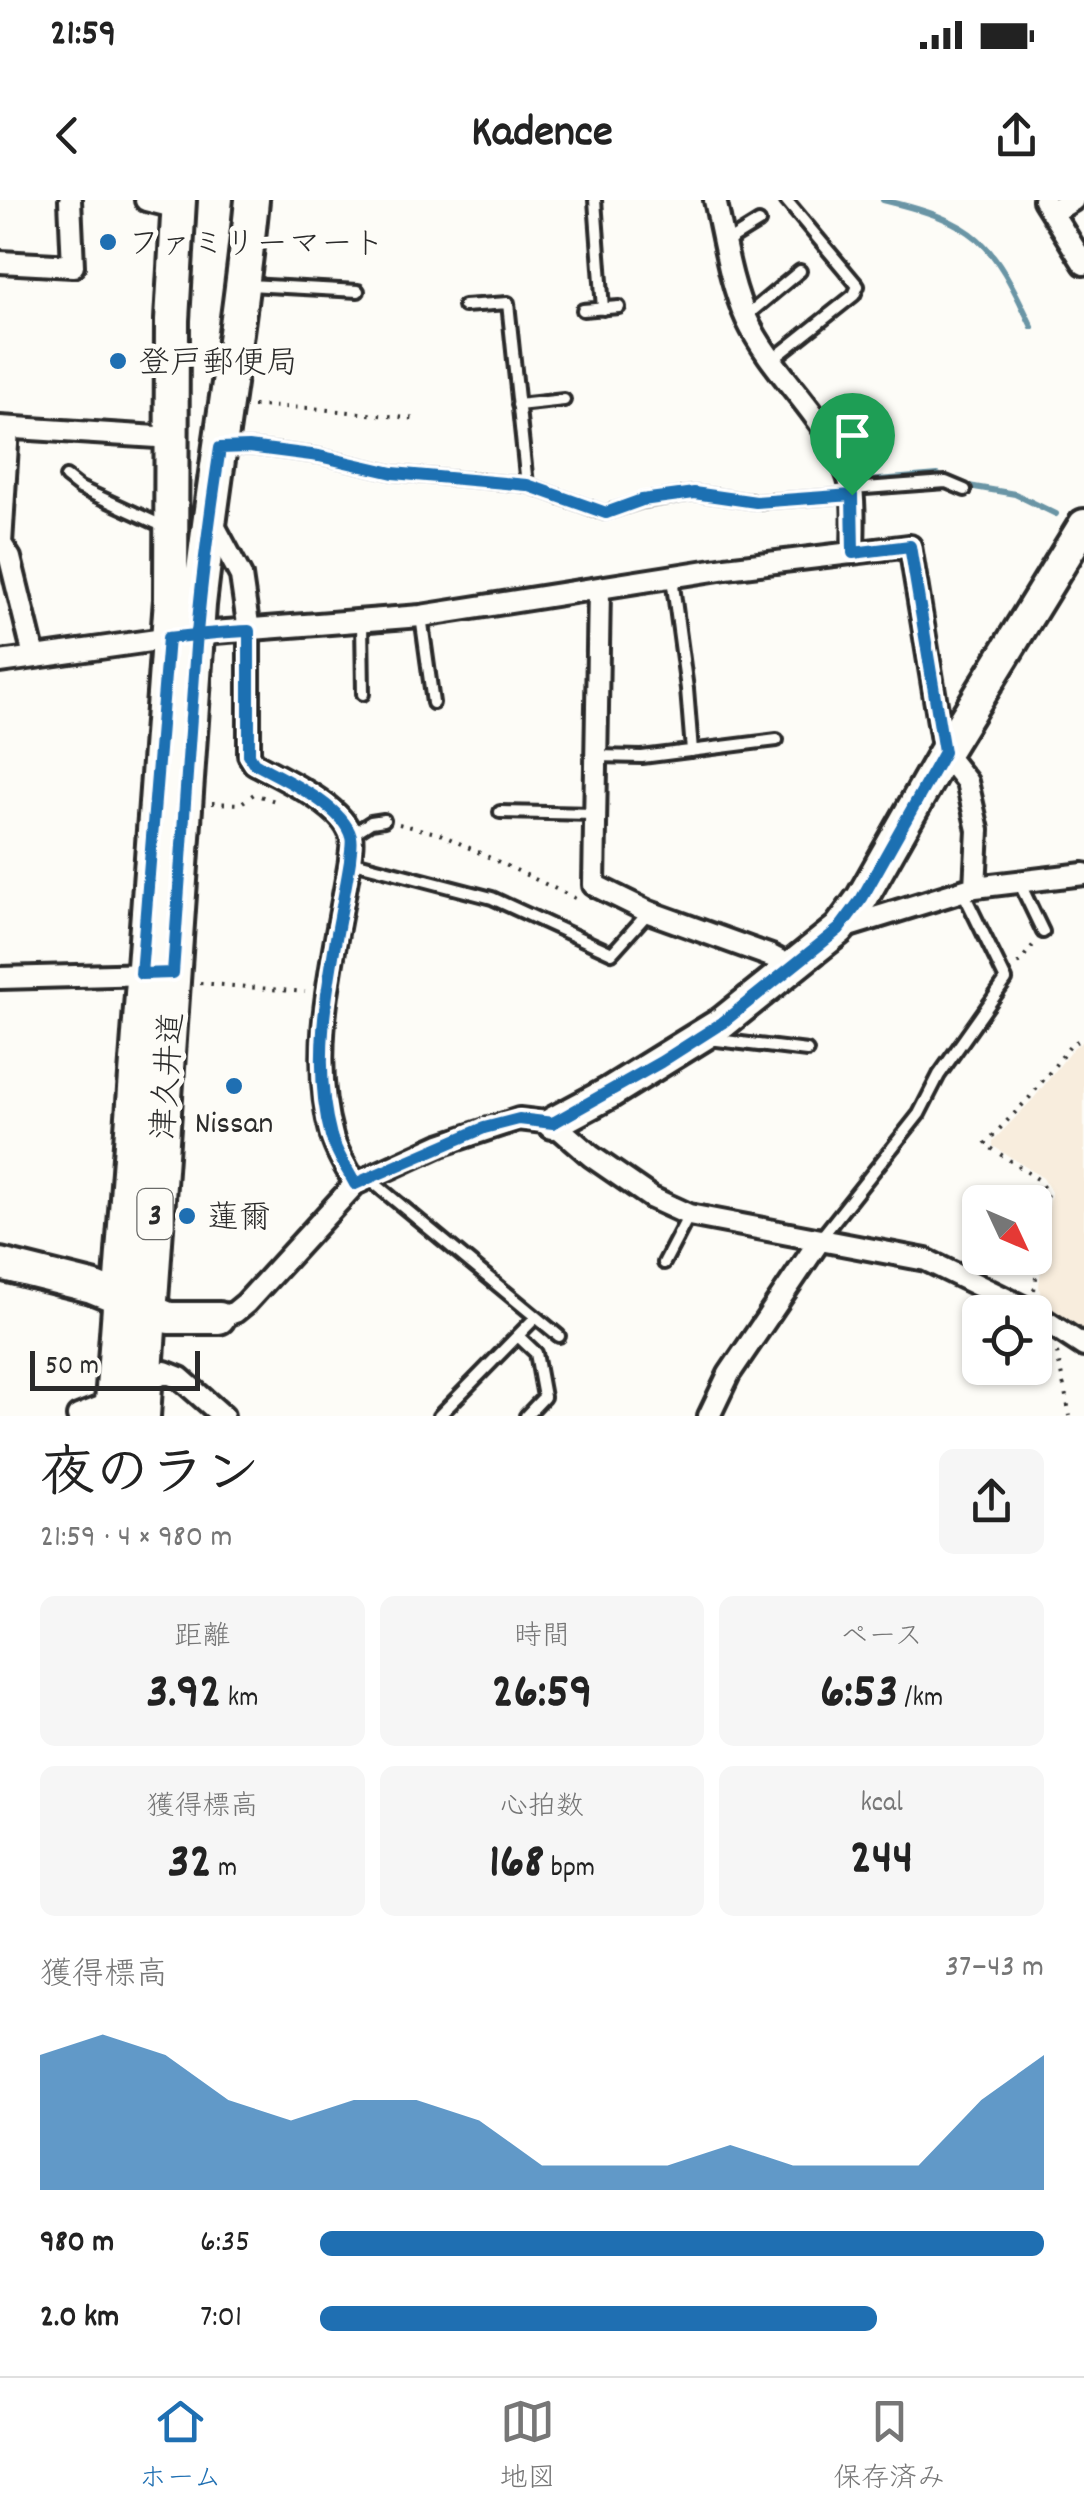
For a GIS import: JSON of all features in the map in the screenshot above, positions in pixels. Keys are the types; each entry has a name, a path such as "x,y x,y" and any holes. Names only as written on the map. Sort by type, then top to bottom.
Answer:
{"main road":[{"name":"津久井道","path":"182,636 220,448 252,200"},
{"name":"津久井道","path":"144,1400 182,636 173,530 172,320 178,204"},
{"name":"津久井道","path":"111,1409 118,1296 168,976"}],"street":[{"path":"0,262 73,266 70,200"},
{"path":"146,200 178,204"},
{"path":"715,200 745,317 816,418 845,468 852,492 853,553"},
{"path":"1073,200 1048,206 1084,264"},
{"path":"34,656 10,558 0,544 4,427 173,438"},
{"path":"209,514 240,576 249,631 249,755 254,763 316,797 351,835 320,1055 332,1140 361,1181"},
{"path":"553,1123 698,1038 839,929 862,898 944,752 1084,524"},
{"path":"0,662 182,636 421,616 910,546 944,752 967,782 978,830 969,888"},
{"path":"600,589 594,885 649,912 771,956 792,968"},
{"path":"839,929 969,888 1084,874"},
{"path":"0,978 168,976"},
{"path":"0,1264 118,1296 149,1312 178,1319 219,1318 246,1302 361,1181 484,1128 519,1119 553,1123 591,1156 652,1198 689,1215 926,1260 1005,1295"},
{"path":"709,1416 730,1374 820,1240"},
{"path":"1052,1322 1084,1346"},
{"path":"144,1400 165,1372 180,1378 223,1416"},
{"path":"78,1416 111,1409"}],"lane":[{"path":"595,200 604,308"},
{"path":"772,360 854,295 858,286 786,200"},
{"path":"725,243 759,222"},
{"path":"745,317 800,271"},
{"path":"244,284 358,292"},
{"path":"464,306 508,303 527,485"},
{"path":"583,310 619,307"},
{"path":"518,405 564,400"},
{"path":"220,448 249,447 319,456 393,473 527,485 606,513 642,500 694,493 756,502 946,482 965,490"},
{"path":"66,477 80,488 173,530"},
{"path":"672,578 688,690 692,751"},
{"path":"421,616 433,703"},
{"path":"362,620 363,694"},
{"path":"596,756 642,756 777,740"},
{"path":"500,812 595,814"},
{"path":"351,835 371,822 384,820"},
{"path":"350,861 492,898 612,954 649,912"},
{"path":"1019,882 1043,932"},
{"path":"820,1240 918,1114 939,1075 1006,980 969,888"},
{"path":"698,1038 807,1051"},
{"path":"361,1181 559,1336"},
{"path":"664,1264 689,1215"},
{"path":"439,1416 536,1317"},
{"path":"518,1336 536,1353 544,1398 526,1416"}],"path":[{"path":"252,406 418,419"},
{"path":"202,803 240,804 254,794 286,805"},
{"path":"384,820 440,834 583,902 594,885"},
{"path":"1006,980 1043,932"},
{"path":"168,976 311,993"},
{"path":"1035,1295 1039,1229 1047,1194 1040,1180 986,1144 1030,1098 1070,1044 1084,1037"},
{"path":"1057,1350 1070,1416"}],"shaded area":[{"path":"1084,1041 1084,1333 1052,1312 1052,1295 1040,1295 1040,1275 1052,1275 1052,1185 993,1146 993,1141 1074,1047"}],"waterway":[{"path":"883,200 941,217 978,239 1005,273 1032,327"},
{"path":"855,482 938,475 946,479"},
{"path":"963,485 1015,494 1056,514"}],"place":[{"name":"ファミリーマート","path":"108,242"},
{"name":"登戸郵便局","path":"118,361"},
{"name":"Nissan","path":"234,1086"},
{"name":"蓮爾","path":"187,1216"}],"route":[{"path":"852,495 756,502 694,493 642,500 606,513 527,485 393,473 319,456 249,447 220,448 198,604 197,634 173,973 141,974 168,638 197,634 214,632 249,631 249,755 254,763 316,797 351,835 320,1055 332,1140 355,1184 484,1128 519,1119 553,1123 722,1023 839,929 862,898 944,752 910,546 853,553 852,495"}]}
